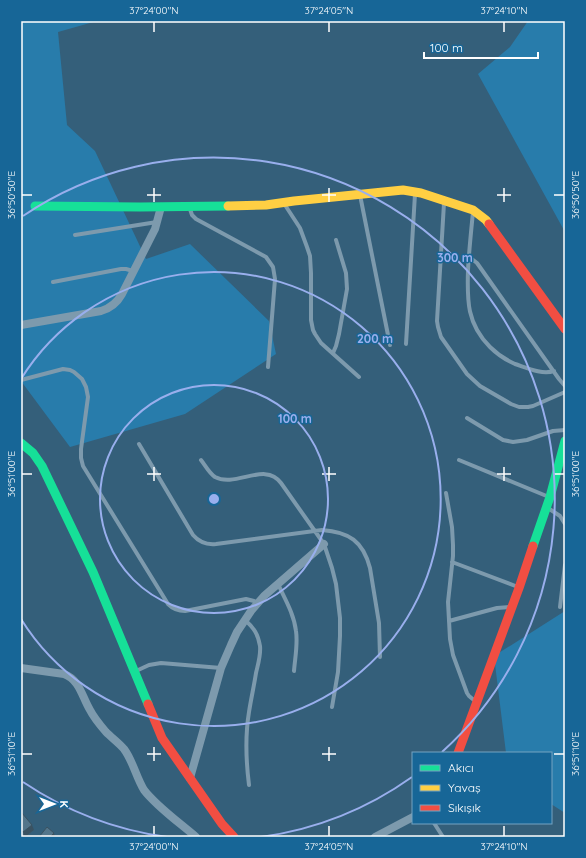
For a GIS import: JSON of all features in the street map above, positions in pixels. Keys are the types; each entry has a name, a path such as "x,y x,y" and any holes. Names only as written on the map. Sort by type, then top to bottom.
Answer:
{"street":[{"path":"35,206 247,206 403,190 415,191 473,210 482,216 490,224 565,329"},
{"path":"21,325 102,311 110,308 120,298 134,271 158,222 161,207"},
{"path":"458,752 519,588 550,497 565,441"},
{"path":"21,443 33,453 42,466 93,572 162,738 222,824 234,837"},
{"path":"190,778 221,668 231,645 245,620 258,603 271,590 324,544"},
{"path":"21,668 64,674 75,681 94,718 127,754 144,790 156,803 196,837"},
{"path":"375,837 412,818"}],"lane":[{"path":"406,344 415,191"},
{"path":"360,194 390,345"},
{"path":"444,200 437,316 438,327 444,342 467,374 474,381 515,406 522,408 533,406 565,392"},
{"path":"284,203 300,228 310,256 311,320 313,330 318,339 360,377"},
{"path":"189,207 192,215 196,219 266,257 271,264 274,271 275,280 268,367"},
{"path":"473,210 468,256 467,293 474,323 483,338 493,350 512,362 544,373 554,371"},
{"path":"75,235 158,222"},
{"path":"332,353 336,346 339,334 347,289 346,273 336,240"},
{"path":"468,256 477,263 565,386"},
{"path":"53,282 121,268 134,271"},
{"path":"21,380 62,369 70,370 82,379 86,387 88,397 81,449 83,466 170,606 176,610 185,611 246,599 250,599 258,603"},
{"path":"467,418 503,440 514,442 527,440 553,431 565,430"},
{"path":"139,444 193,535 204,543 212,544 314,530 338,532 352,538 360,546 366,556 370,568 378,614 380,657"},
{"path":"201,460 213,475 223,480 265,474 276,477 324,544 336,584 340,618 339,660 332,708"},
{"path":"459,460 550,497"},
{"path":"446,493 452,528 453,545 448,602 450,639 453,655 467,693 477,702"},
{"path":"546,507 560,516 565,524"},
{"path":"452,562 519,588"},
{"path":"560,607 565,565"},
{"path":"278,584 292,614 296,629 297,641 294,671"},
{"path":"449,621 497,608 512,607"},
{"path":"245,620 253,628 259,640 260,653 247,728 246,756 249,785"},
{"path":"134,672 149,665 161,663 221,668"},
{"path":"435,824 443,837"}],"shaded area":[{"path":"21,21 97,21 58,32 67,125 95,151 146,259 190,244 269,321 276,354 185,414 70,447 21,381"},
{"path":"528,21 565,21 565,232 478,74 510,47"},
{"path":"565,611 565,813 552,805 552,752 506,752 494,656"}],"building":[{"path":"22,813 32,825 23,832 21,830"},
{"path":"47,827 54,833 50,837 39,837"}],"traffic: fast":[{"path":"35,206 228,206"},
{"path":"533,546 550,497 565,441"},
{"path":"21,443 33,453 42,466 93,572 148,704"}],"traffic: slow":[{"path":"228,206 266,205 403,190 421,193 473,210 489,224"}],"traffic: jam":[{"path":"489,224 565,329"},
{"path":"458,752 533,546"},
{"path":"148,704 162,738 222,824 234,837"}]}
